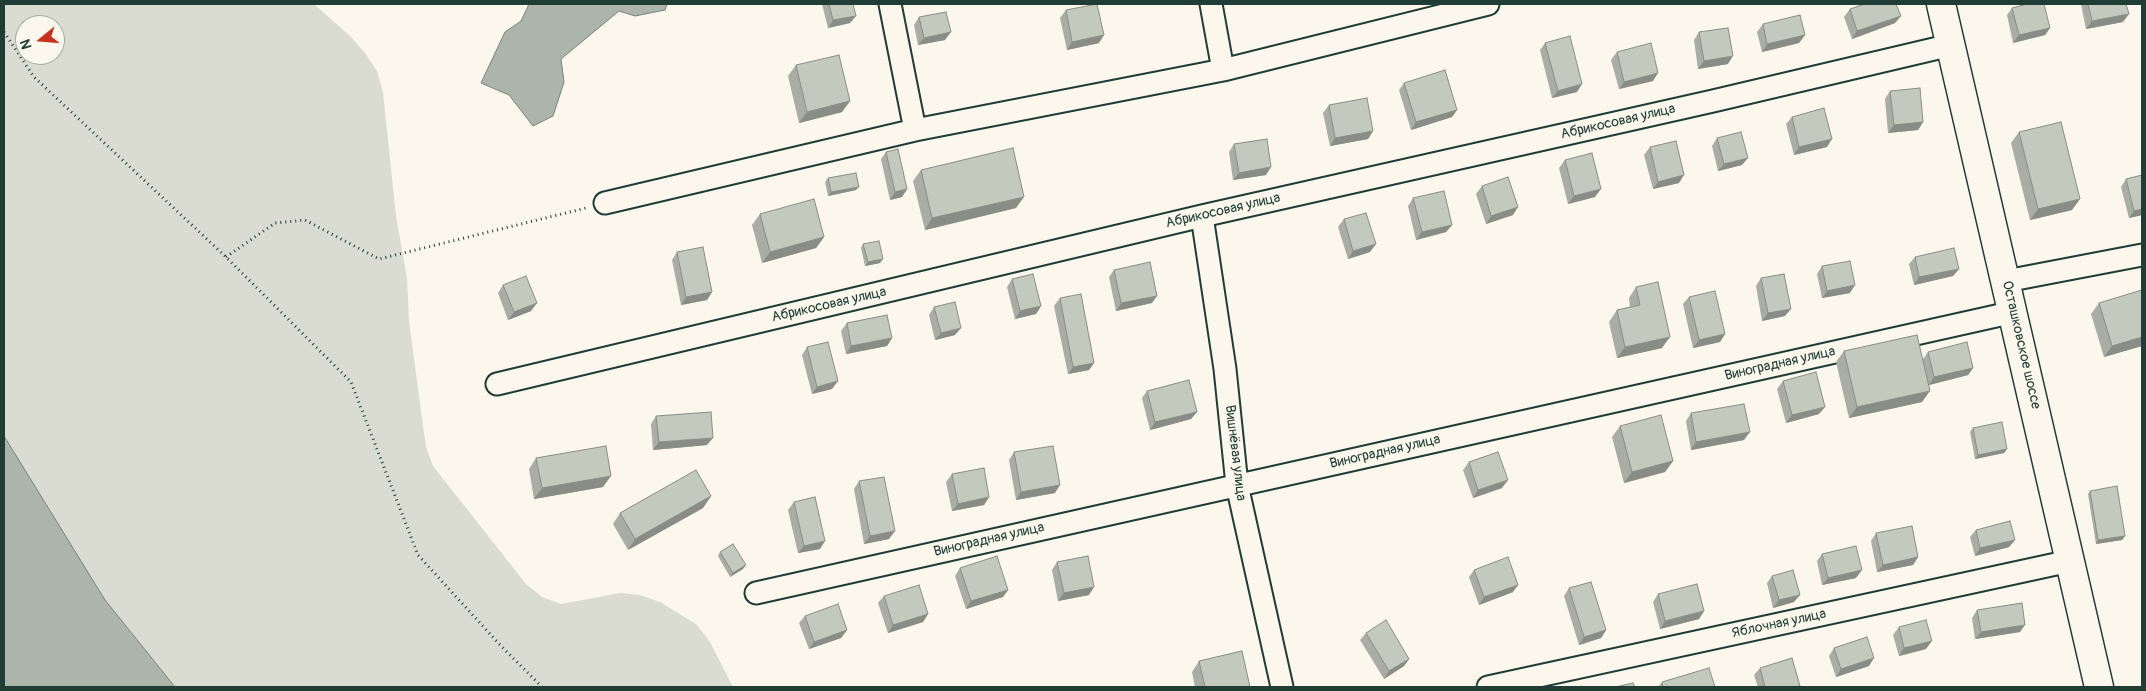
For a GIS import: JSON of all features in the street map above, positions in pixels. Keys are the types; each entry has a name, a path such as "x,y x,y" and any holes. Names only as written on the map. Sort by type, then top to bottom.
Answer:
{"street":[{"path":"890,4 914,130"},
{"path":"1211,4 1223,70"},
{"path":"605,203 914,130 1223,70 1488,4"},
{"name":"Осташковское шоссе","path":"1941,4 2014,312 2099,687"},
{"name":"Абрикосовая улица","path":"497,384 1202,216 1714,101 1951,45"},
{"name":"Вишнёвая улица","path":"1202,216 1225,369 1237,485 1282,687"},
{"path":"2006,281 2142,255"},
{"name":"Виноградная улица","path":"756,592 2014,312"},
{"name":"Яблочная улица","path":"1488,687 2070,561"}],"path":[{"path":"4,32 34,77 226,258 351,382 418,555 500,646 542,687"},
{"path":"226,258 275,224 305,220 378,259 605,203"}],"shaded area":[{"path":"4,4 314,4 351,37 365,53 377,71 383,92 396,216 407,278 409,321 423,426 426,447 433,466 526,584 542,597 561,604 620,593 640,595 660,602 696,624 710,642 733,687 175,687 105,600 4,436"},
{"path":"529,4 667,4 665,10 635,16 619,11 561,59 564,82 553,116 533,126 509,95 481,83 505,32 521,21"},
{"path":"4,436 105,600 175,687 4,687"}],"building":[{"path":"829,4 853,4 856,16 833,20"},
{"path":"1097,4 1104,35 1072,42 1066,10"},
{"path":"1865,4 1896,4 1901,16 1857,31 1850,9"},
{"path":"2027,4 2044,4 2050,28 2019,35 2012,8"},
{"path":"2088,4 2126,4 2129,14 2092,21"},
{"path":"946,12 951,32 924,38 919,17"},
{"path":"1800,15 1805,35 1767,44 1763,24"},
{"path":"1728,28 1733,56 1704,61 1699,32"},
{"path":"1570,36 1582,84 1558,91 1545,43"},
{"path":"1651,43 1658,73 1624,82 1617,52"},
{"path":"839,55 850,101 807,112 796,65"},
{"path":"1445,70 1457,110 1416,122 1404,83"},
{"path":"1920,88 1923,122 1894,125 1890,91"},
{"path":"1367,98 1373,131 1335,138 1329,105"},
{"path":"1824,108 1832,139 1799,147 1792,117"},
{"path":"2061,122 2080,199 2038,209 2019,132"},
{"path":"1741,132 1748,158 1724,164 1717,138"},
{"path":"1267,139 1271,167 1239,173 1234,144"},
{"path":"1676,141 1684,175 1658,182 1650,147"},
{"path":"1013,148 1024,197 932,218 921,170"},
{"path":"898,149 907,189 895,192 886,152"},
{"path":"1592,153 1601,189 1574,196 1565,160"},
{"path":"856,173 859,187 831,192 828,178"},
{"path":"2142,175 2142,209 2134,211 2126,179"},
{"path":"1508,177 1518,207 1491,216 1482,186"},
{"path":"1444,191 1452,225 1422,232 1413,198"},
{"path":"814,199 824,237 770,252 760,214"},
{"path":"1366,213 1376,244 1353,251 1344,219"},
{"path":"879,241 883,259 868,262 863,244"},
{"path":"703,247 712,292 686,297 677,252"},
{"path":"1954,248 1959,269 1919,277 1915,257"},
{"path":"1850,261 1855,285 1827,291 1822,266"},
{"path":"1150,262 1157,296 1121,303 1114,270"},
{"path":"1033,274 1041,306 1020,311 1012,279"},
{"path":"1784,274 1791,309 1768,313 1761,278"},
{"path":"526,276 537,303 514,312 503,285"},
{"path":"1658,282 1670,337 1625,347 1617,310 1640,305 1636,287"},
{"path":"2142,290 2142,337 2112,346 2099,303"},
{"path":"1715,291 1725,334 1699,340 1689,297"},
{"path":"1081,294 1094,363 1073,367 1060,298"},
{"path":"955,302 961,328 941,333 934,307"},
{"path":"887,315 892,338 851,346 847,323"},
{"path":"1917,335 1930,391 1857,407 1844,351"},
{"path":"828,342 838,381 817,387 807,347"},
{"path":"1967,342 1973,368 1934,377 1928,352"},
{"path":"1816,372 1825,407 1792,415 1783,381"},
{"path":"1189,380 1197,412 1155,422 1147,391"},
{"path":"1744,404 1750,432 1696,442 1691,413"},
{"path":"711,412 713,438 659,442 656,416"},
{"path":"1661,415 1673,461 1632,472 1620,426"},
{"path":"2002,422 2007,449 1978,455 1973,428"},
{"path":"606,446 611,476 542,488 536,458"},
{"path":"1053,446 1060,485 1021,492 1014,452"},
{"path":"1498,452 1508,480 1478,490 1469,462"},
{"path":"984,468 989,497 958,504 952,474"},
{"path":"696,470 711,496 635,539 620,513"},
{"path":"884,477 895,531 870,536 859,481"},
{"path":"2117,486 2125,536 2098,540 2090,491"},
{"path":"815,497 825,541 804,546 794,502"},
{"path":"2010,521 2015,540 1980,548 1976,530"},
{"path":"1912,526 1918,557 1883,565 1876,533"},
{"path":"733,544 746,565 733,573 720,552"},
{"path":"1856,546 1862,570 1828,578 1822,554"},
{"path":"997,556 1008,590 971,601 960,568"},
{"path":"1088,556 1094,587 1064,593 1057,562"},
{"path":"1508,557 1518,585 1484,597 1474,570"},
{"path":"1793,570 1800,595 1779,600 1772,576"},
{"path":"1591,582 1606,630 1584,637 1569,588"},
{"path":"1697,584 1704,611 1665,621 1658,594"},
{"path":"919,585 928,614 893,625 884,596"},
{"path":"2022,603 2025,625 1981,632 1977,610"},
{"path":"838,604 847,630 814,642 805,616"},
{"path":"1386,620 1409,659 1389,671 1366,633"},
{"path":"1926,620 1932,641 1904,648 1899,627"},
{"path":"1867,637 1874,658 1841,669 1834,648"},
{"path":"1242,651 1250,687 1205,687 1199,661"},
{"path":"1792,658 1800,686 1765,687 1760,668"},
{"path":"1709,668 1715,687 1663,687 1662,682"},
{"path":"1633,683 1635,687 1615,687"}]}
